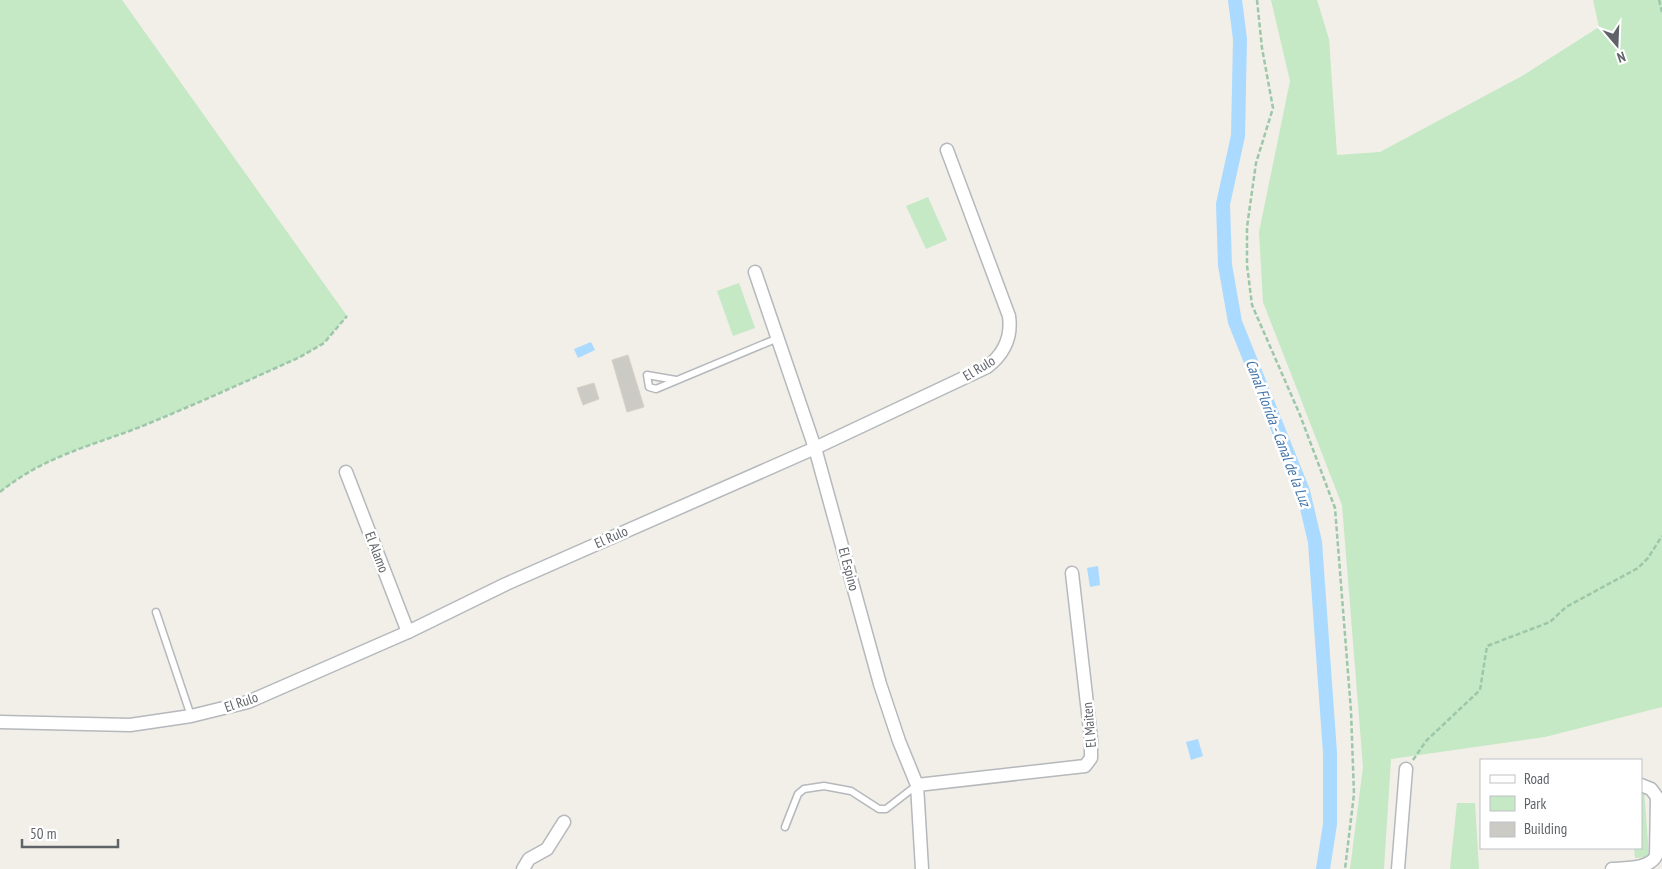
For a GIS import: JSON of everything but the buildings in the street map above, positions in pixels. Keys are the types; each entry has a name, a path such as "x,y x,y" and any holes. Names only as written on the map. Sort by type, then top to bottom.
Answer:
{"street":[{"name":"El Rulo","path":"0,722 108,726 191,716 248,702 408,632 506,584 815,448 986,367 1005,348 1010,332 1009,316 947,150"},
{"name":"El Espino","path":"755,272 815,448 880,684 899,741 917,785 922,869"},
{"name":"El Alamo","path":"346,472 408,632"},
{"name":"El Maiten","path":"917,785 1085,766 1092,758 1072,573"},
{"path":"1398,869 1406,769"},
{"path":"1612,869 1644,867 1652,863 1657,851 1660,826 1657,797 1651,789 1642,785"},
{"path":"524,869 529,859 547,849 564,822"}],"lane":[{"path":"676,380 778,338"},
{"path":"156,612 191,716"},
{"path":"785,827 798,794 804,789 824,786 851,791 878,808 886,809 917,785"}],"path":[{"path":"1257,0 1262,48 1273,108 1256,163 1247,227 1247,265 1252,305 1300,415 1335,508 1351,711 1354,794 1344,869"},
{"path":"1659,0 1662,12"},
{"path":"0,492 18,478 48,460 138,427 300,357 324,343 347,316"},
{"path":"1406,769 1426,741 1480,690 1483,682 1484,653 1487,646 1550,622 1566,607 1638,568 1648,558 1662,536"}],"green space":[{"path":"0,0 122,0 347,316 324,343 300,357 160,419 50,461 34,469 0,492"},
{"path":"1271,0 1317,0 1329,39 1337,155 1380,152 1522,76 1599,27 1593,0 1662,0 1662,707 1545,737 1391,759 1384,869 1350,869 1363,767 1342,505 1263,302 1259,232 1290,81"},
{"path":"928,197 947,240 926,249 906,206"},
{"path":"739,283 755,328 733,336 717,291"},
{"path":"1642,789 1644,789 1649,857 1635,858 1634,849 1642,849"},
{"path":"1457,803 1475,803 1479,869 1450,869"}],"water":[{"path":"591,342 595,350 578,358 574,349"},
{"path":"1098,566 1100,585 1090,587 1087,568"},
{"path":"1198,739 1203,756 1191,760 1186,742"}],"waterway":[{"name":"Canal Florida - Canal de la Luz","path":"1235,0 1240,39 1238,136 1223,204 1225,265 1235,322 1303,491 1315,542 1330,753 1330,824 1323,869"}]}
